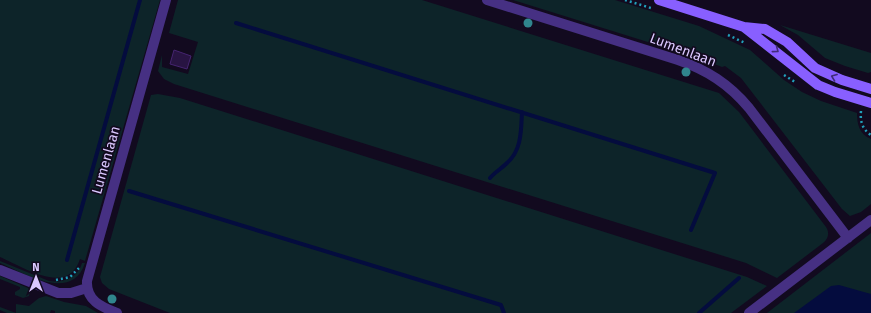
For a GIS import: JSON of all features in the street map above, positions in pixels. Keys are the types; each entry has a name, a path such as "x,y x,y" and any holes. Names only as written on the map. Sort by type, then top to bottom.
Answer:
{"street":[{"name":"Lumenlaan","path":"87,288 91,264 166,0"},
{"name":"Lumenlaan","path":"487,0 678,60 705,70 735,92 749,108 848,238"},
{"path":"657,5 744,27 765,29 787,42 815,68 842,80 871,89"},
{"path":"744,27 818,85 871,103"},
{"path":"749,313 871,220"},
{"path":"0,270 58,293 68,294 87,288 90,296 97,304 117,313"}],"path":[{"path":"625,0 657,5"},
{"path":"726,34 752,46"},
{"path":"780,70 797,84"},
{"path":"854,109 861,111 861,122 867,132 871,135"},
{"path":"52,280 60,280 70,277 78,269 81,261 91,264"}],"green space":[{"path":"0,0 160,0 85,261 80,259 74,270 66,276 55,278 44,276 0,257"},
{"path":"178,0 422,0 719,93 739,112 826,227 828,231 827,238 823,243 777,278 746,263 174,84 164,79 158,71 162,55 162,67 188,74 198,42 169,33"},
{"path":"513,0 615,0 699,26 750,50 784,80 802,92 821,101 857,113 861,131 871,139 871,204 861,212 850,216 842,209 741,78 725,66 722,67 696,57"},
{"path":"780,25 871,53 871,72 868,73 845,66 825,58 798,35"},
{"path":"158,94 180,98 747,277 767,286 731,313 170,313 109,289 102,283 100,277 151,95"},
{"path":"871,233 871,313 767,313"},
{"path":"0,261 49,281 65,280 73,276 80,268 82,263 85,263 79,275 70,281 59,283 47,282 34,278 0,263"},
{"path":"0,276 28,288 30,291 29,296 23,298 15,295 15,292 20,289 20,287 0,279"},
{"path":"46,296 64,302 86,306 98,313 55,313 55,311 51,310 50,313 16,313 16,304 29,306 39,298"},
{"path":"0,307 16,313 7,313 0,310"}],"shaded area":[{"path":"839,285 871,294 871,313 794,313 831,286"}],"building":[{"path":"174,50 191,56 187,69 170,64"}],"waterway":[{"path":"67,260 140,0"},
{"path":"236,23 715,173 691,230"},
{"path":"490,178 507,163 516,152 520,139 522,112"},
{"path":"129,191 501,305 504,313"},
{"path":"699,313 739,278"}]}
